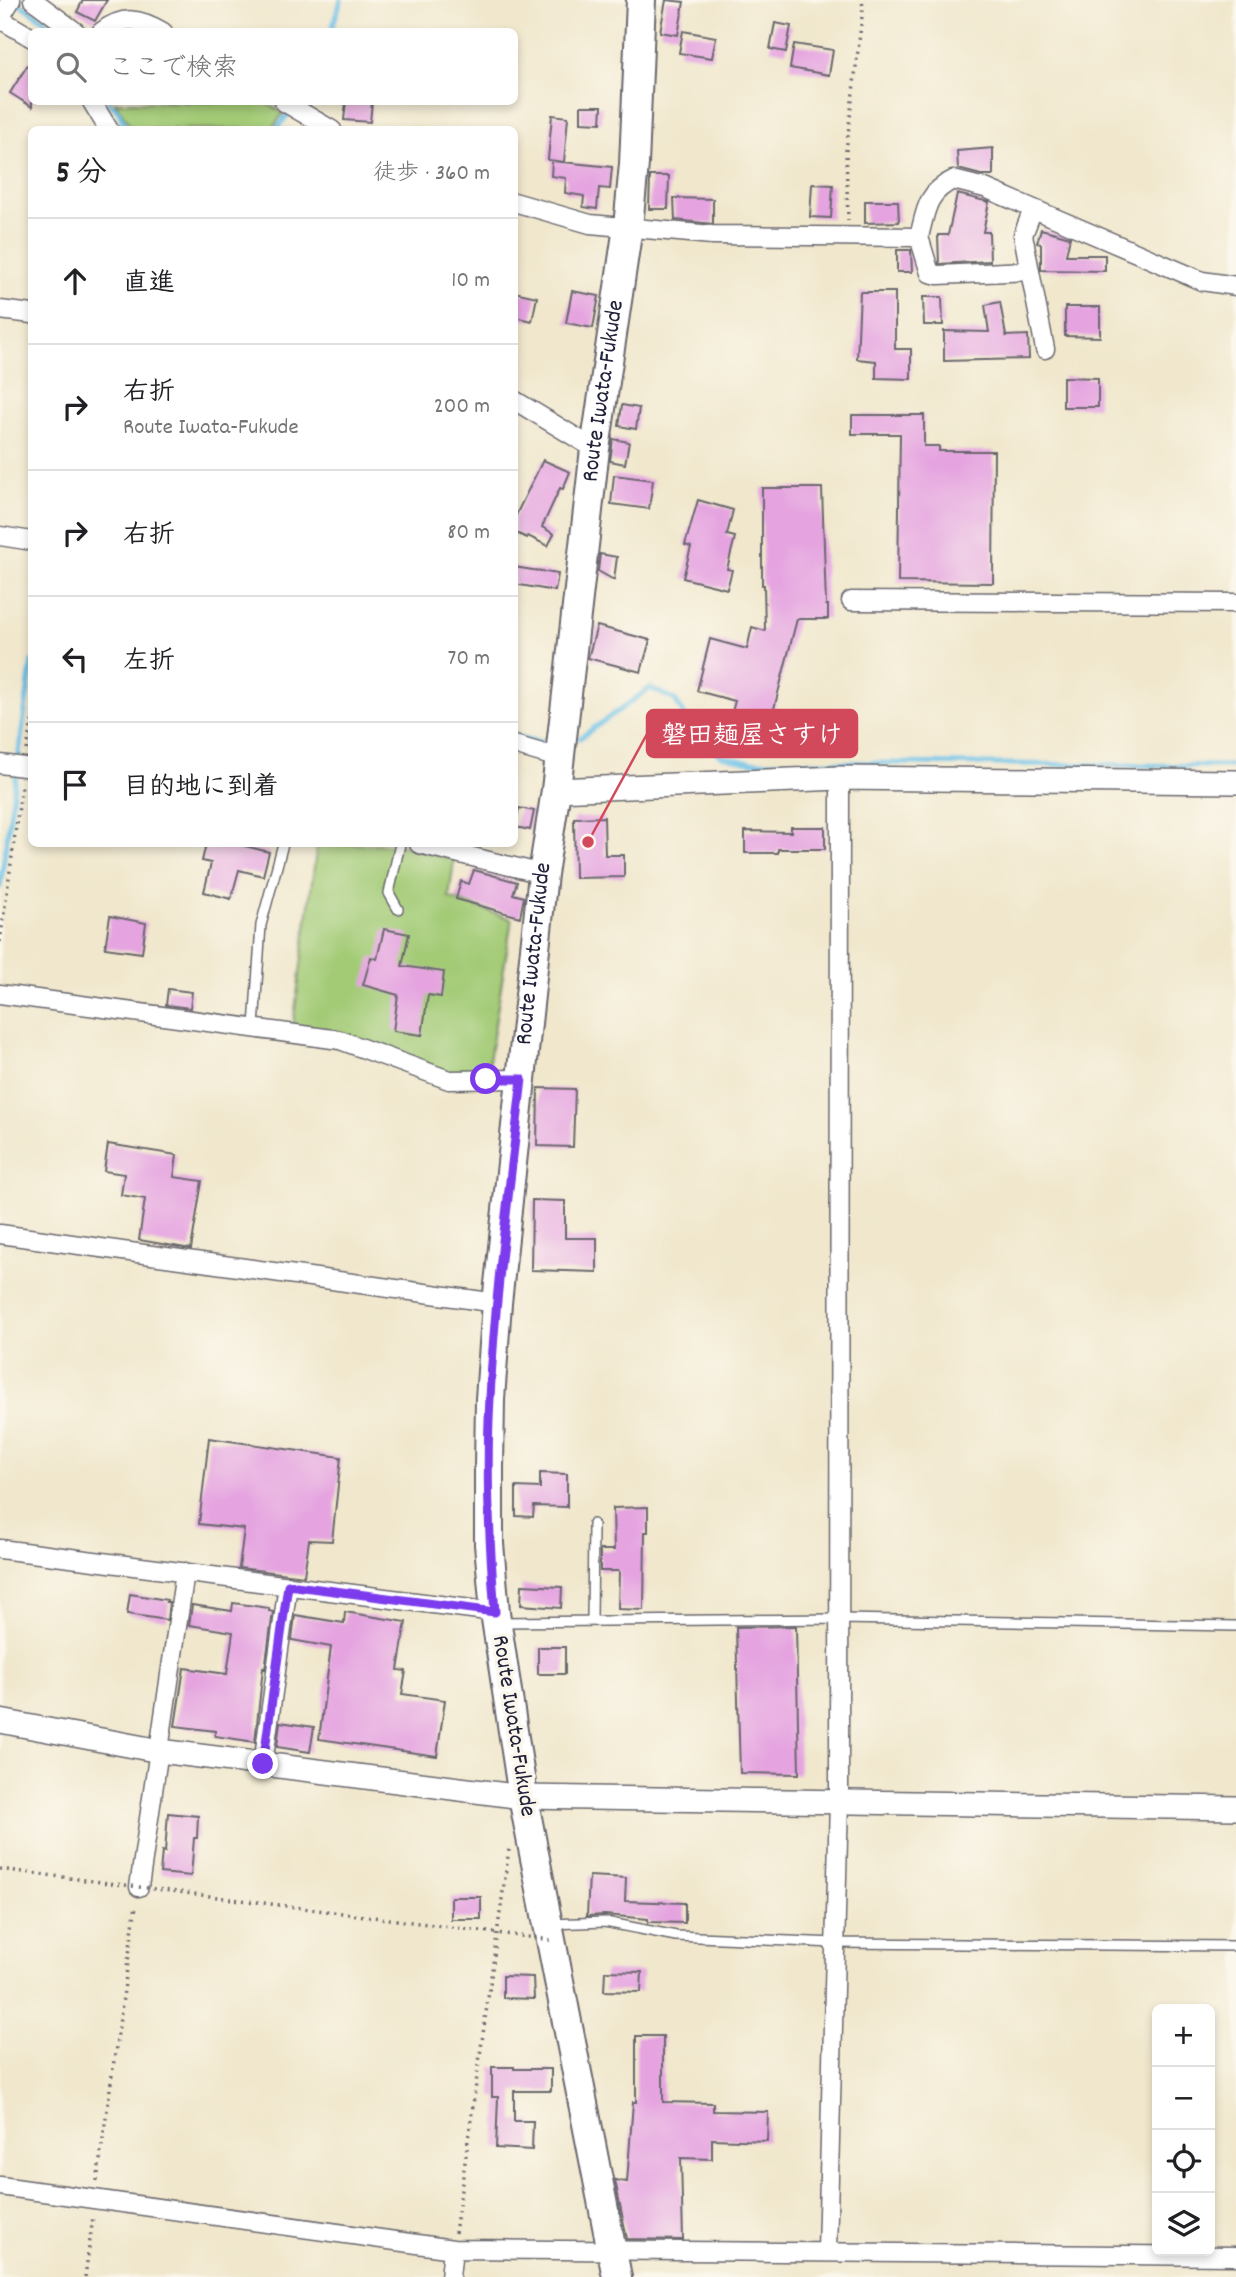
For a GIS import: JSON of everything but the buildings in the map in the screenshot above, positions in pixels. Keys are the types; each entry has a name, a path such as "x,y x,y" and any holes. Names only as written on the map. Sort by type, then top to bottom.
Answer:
{"main road":[{"name":"Route Iwata-Fukude","path":"614,2264 523,1797 495,1617 489,1544 489,1468 490,1399 497,1303 543,874 556,790 595,449 628,227 634,164 641,0"}],"street":[{"path":"11,0 0,19 28,36"},
{"path":"33,0 71,28"},
{"path":"106,28 114,22 130,19 157,28"},
{"path":"94,105 106,126"},
{"path":"289,105 325,126"},
{"path":"1029,271 938,275 930,273 919,237 931,196 940,186 953,180 985,188 1202,281 1236,286"},
{"path":"518,203 590,224 712,235 919,237"},
{"path":"1033,209 1023,235 1045,349"},
{"path":"0,310 28,314"},
{"path":"518,402 595,449"},
{"path":"0,536 28,540"},
{"path":"851,601 1236,603"},
{"path":"518,746 559,758"},
{"path":"827,2251 839,1801 840,778"},
{"path":"556,790 840,778 1236,782"},
{"path":"431,847 543,874"},
{"path":"0,994 340,1040 449,1080 522,1079"},
{"path":"0,1234 497,1303"},
{"path":"0,1549 288,1585 495,1617"},
{"path":"139,1887 185,1572"},
{"path":"263,1764 288,1585"},
{"path":"0,1721 160,1751 523,1797 1236,1808"},
{"path":"0,2186 453,2249 614,2264 827,2251 1236,2256"},
{"path":"450,2277 453,2249"}],"lane":[{"path":"254,1027 261,925 282,847"},
{"path":"398,909 389,893 399,847"},
{"path":"592,1622 593,1524"},
{"path":"495,1617 592,1622 839,1619 1236,1626"},
{"path":"550,1932 606,1922 676,1936 835,1943 1236,1945"}],"path":[{"path":"848,237 846,151 862,0"},
{"path":"0,942 16,766 28,732"},
{"path":"453,2249 510,1840"},
{"path":"0,1869 497,1934 550,1932"},
{"path":"85,2277 139,1887"}],"green space":[{"path":"117,105 270,105 283,113 274,126 130,126"},
{"path":"317,847 409,847 454,860 449,898 512,919 486,1079 435,1075 292,1033"}],"waterway":[{"path":"13,0 52,28"},
{"path":"332,28 341,0"},
{"path":"112,105 125,126"},
{"path":"279,126 291,110"},
{"path":"580,738 650,688 675,700 698,737 722,756 750,762 1236,766"},
{"path":"0,887 28,689"},
{"path":"518,737 541,742"}],"place":[{"name":"磐田麺屋さすけ","path":"588,842"}],"route":[{"path":"263,1764 288,1585 495,1612 489,1544 490,1399 497,1303 522,1079 486,1079"}]}
